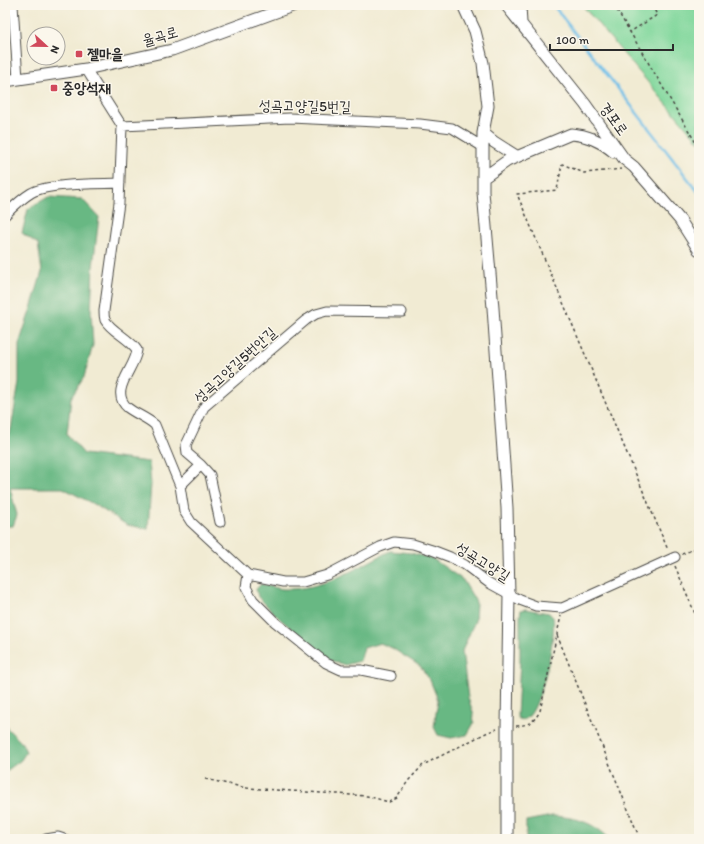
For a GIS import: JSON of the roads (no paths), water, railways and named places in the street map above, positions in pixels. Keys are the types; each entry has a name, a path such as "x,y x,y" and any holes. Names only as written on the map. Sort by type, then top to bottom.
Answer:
{"street":[{"path":"13,5 18,79"},
{"name":"율곡로","path":"5,80 86,69 172,50 295,5"},
{"path":"463,5 475,31 483,63 488,106 483,133 483,178 508,508 510,595 507,727 507,839"},
{"name":"경포로","path":"506,5 585,104 624,158 634,167 680,220 699,250"},
{"path":"520,5 521,24"},
{"path":"86,69 122,126 119,203 104,311 104,319 108,324 138,350 136,357 121,385 120,393 122,401 128,408 155,425 180,486 184,511 191,522 248,575 246,587 253,600 275,622 326,663 341,670 361,670 391,676"},
{"name":"성곡고양길5번길","path":"122,126 290,118 420,124 452,128 483,147"},
{"path":"483,133 516,156"},
{"path":"483,178 516,156 571,134 581,134 604,143 624,158"},
{"path":"5,215 16,204 32,192 53,186 120,183"},
{"name":"성곡고양길5번안길","path":"220,522 210,475 187,453 186,445 204,407 306,320 316,314 327,312 402,312"},
{"path":"180,486 201,465"},
{"name":"성곡고양길","path":"248,575 282,582 303,582 327,575 394,542 413,544 450,557 510,595 536,606 562,608 674,557"},
{"path":"46,839 58,837 64,839"}],"waterway":[{"path":"553,5 699,193"}],"place":[{"name":"젤마을","path":"79,54"},
{"name":"중앙석재","path":"54,88"}]}
